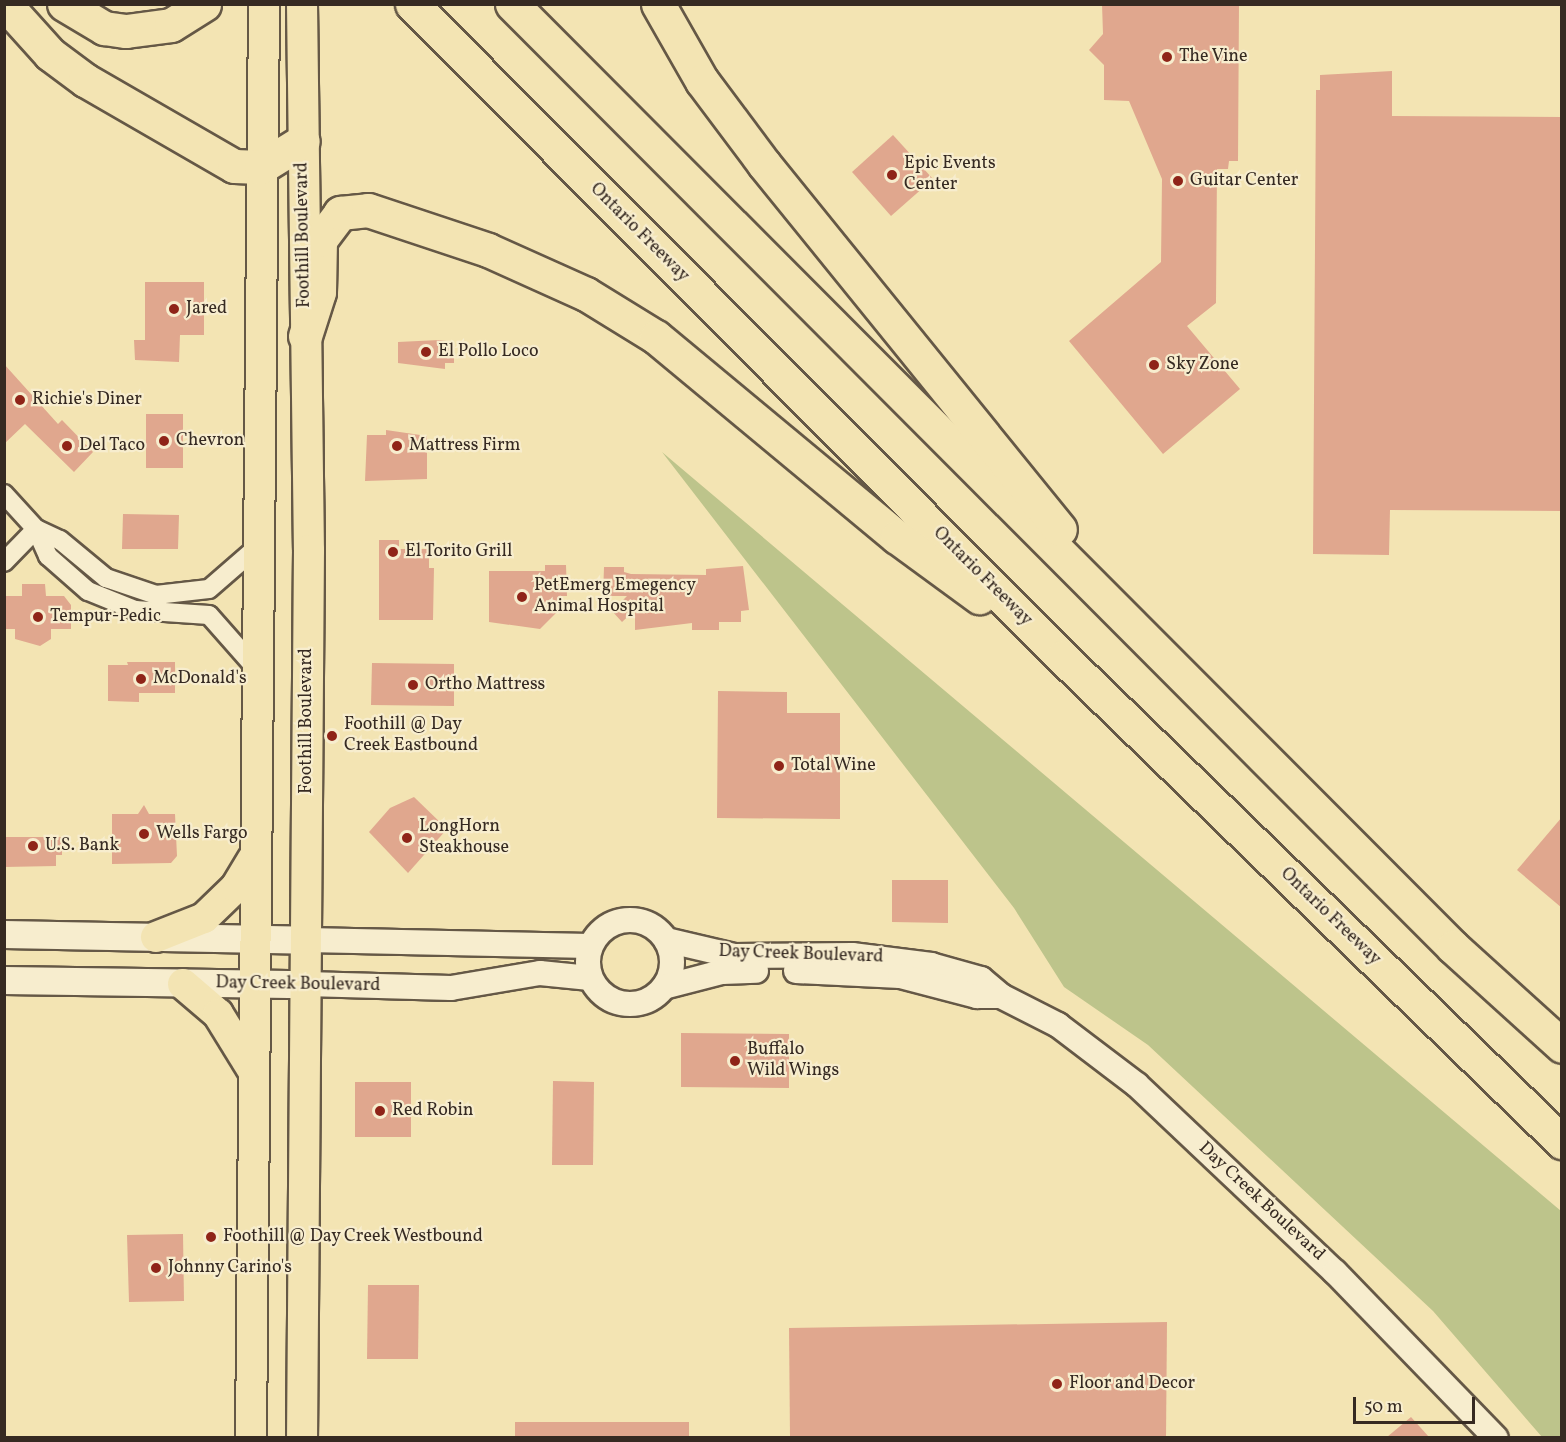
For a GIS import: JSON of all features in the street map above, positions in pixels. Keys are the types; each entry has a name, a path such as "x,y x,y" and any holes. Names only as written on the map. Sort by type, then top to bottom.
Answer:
{"highway":[{"path":"5,4 50,54 85,80 234,166 261,167 303,141"},
{"path":"64,4 104,28 126,31 171,25 204,4"},
{"name":"Ontario Freeway","path":"412,4 1062,657 1562,1142"},
{"path":"512,4 1453,947 1562,1046"},
{"path":"658,4 702,81 1050,513 1084,576"},
{"path":"305,336 319,292 320,240 332,220 351,209 368,210 551,276 657,337 897,537 1062,657"}],"main road":[{"path":"250,1437 255,549 264,4"},
{"name":"Foothill Boulevard","path":"302,4 309,550 302,1437"},
{"path":"156,937 204,918 236,887 253,858"},
{"path":"4,934 307,940"},
{"name":"Day Creek Boulevard","path":"4,980 306,984"},
{"path":"183,984 218,1014 252,1069"}],"street":[{"path":"4,494 36,530 48,556 88,591 135,610 209,615 254,666"},
{"path":"36,530 60,540 113,582 156,595 209,589 255,549"},
{"path":"4,562 36,530"},
{"path":"623,920 650,924 666,940 672,963 664,987 650,1000 626,1004 604,996 590,978 590,946 599,933 623,920"},
{"path":"307,940 590,946"},
{"name":"Day Creek Boulevard","path":"666,940 734,957 901,959 981,980 1001,996 1068,1031 1137,1085 1424,1358 1496,1437"},
{"name":"Day Creek Boulevard","path":"664,987 735,971 864,973 929,982 976,996 1001,996"},
{"name":"Day Creek Boulevard","path":"306,984 451,988 540,973 590,978"}],"green space":[{"path":"662,452 1561,1211 1561,1437 1542,1437 1433,1311 1148,1045 1064,987 1014,908"}],"building":[{"path":"1102,4 1239,4 1238,161 1229,161 1228,169 1217,169 1216,303 1187,326 1240,389 1163,454 1069,341 1161,262 1162,179 1129,101 1104,100 1104,65 1089,50 1103,34"},
{"path":"1392,71 1392,116 1562,117 1562,511 1390,510 1389,555 1313,554 1316,90 1320,90 1320,75"},
{"name":"Epic Events Center","path":"893,135 933,179 891,216 852,172"},
{"name":"Jared","path":"145,282 204,282 204,335 180,335 179,362 135,360 134,340 145,340"},
{"name":"El Pollo Loco","path":"439,340 454,342 454,363 445,363 445,369 398,363 398,342"},
{"path":"4,364 58,424 62,420 93,452 74,472 25,424 4,444"},
{"name":"Chevron","path":"146,414 183,414 183,468 146,468"},
{"name":"Mattress Firm","path":"386,430 427,436 427,479 365,481 367,435 386,435"},
{"path":"123,514 179,515 178,549 122,549"},
{"path":"379,540 399,540 399,549 429,549 429,568 434,568 433,620 379,620"},
{"name":"PetEmerg Emegency Animal Hospital","path":"545,565 566,565 567,596 559,596 559,610 540,629 489,622 489,571 545,571"},
{"path":"743,566 749,610 741,611 741,622 719,622 719,630 692,630 692,623 635,630 635,610 622,622 612,611 627,596 603,596 604,567 624,567 624,572 631,574 706,575 706,569"},
{"name":"Tempur-Pedic","path":"22,584 45,584 46,596 64,596 71,605 71,629 51,629 51,639 40,646 15,639 15,629 4,629 4,596 22,596"},
{"name":"McDonald's","path":"127,662 175,662 175,693 139,693 139,702 108,701 108,665 128,665"},
{"name":"Ortho Mattress","path":"372,663 454,664 454,706 371,705"},
{"name":"Total Wine","path":"718,691 787,692 787,713 840,713 840,819 717,818"},
{"name":"LongHorn Steakhouse","path":"414,797 447,829 408,873 369,832 390,808"},
{"name":"Wells Fargo","path":"144,805 149,814 175,814 177,856 171,863 112,864 112,814 138,814"},
{"path":"1562,817 1562,908 1517,870"},
{"name":"U.S. Bank","path":"4,837 62,837 62,855 56,855 56,866 4,867"},
{"path":"892,880 948,880 948,923 892,922"},
{"name":"Buffalo Wild Wings","path":"681,1033 789,1034 789,1088 681,1087"},
{"path":"553,1081 594,1082 593,1165 552,1165"},
{"path":"355,1082 411,1082 411,1137 355,1137"},
{"name":"Johnny Carino's","path":"183,1234 184,1301 129,1302 127,1235"},
{"path":"368,1285 419,1285 418,1359 367,1359"},
{"path":"1167,1322 1166,1437 790,1437 789,1328"},
{"path":"1411,1417 1429,1437 1387,1437"},
{"path":"515,1422 689,1422 689,1437 515,1437"}],"place":[{"name":"The Vine","path":"1167,57"},
{"name":"Epic Events Center","path":"892,175"},
{"name":"Guitar Center","path":"1178,181"},
{"name":"Jared","path":"174,309"},
{"name":"El Pollo Loco","path":"426,352"},
{"name":"Sky Zone","path":"1154,365"},
{"name":"Richie's Diner","path":"20,400"},
{"name":"Chevron","path":"164,441"},
{"name":"Del Taco","path":"67,446"},
{"name":"Mattress Firm","path":"397,446"},
{"name":"El Torito Grill","path":"393,552"},
{"name":"PetEmerg Emegency Animal Hospital","path":"522,597"},
{"name":"Tempur-Pedic","path":"38,617"},
{"name":"McDonald's","path":"141,679"},
{"name":"Ortho Mattress","path":"413,685"},
{"name":"Foothill @ Day Creek Eastbound","path":"332,736"},
{"name":"Total Wine","path":"779,766"},
{"name":"Wells Fargo","path":"144,834"},
{"name":"LongHorn Steakhouse","path":"407,838"},
{"name":"U.S. Bank","path":"33,846"},
{"name":"Buffalo Wild Wings","path":"735,1061"},
{"name":"Red Robin","path":"380,1111"},
{"name":"Foothill @ Day Creek Westbound","path":"211,1237"},
{"name":"Johnny Carino's","path":"156,1268"},
{"name":"Floor and Decor","path":"1057,1384"}]}
